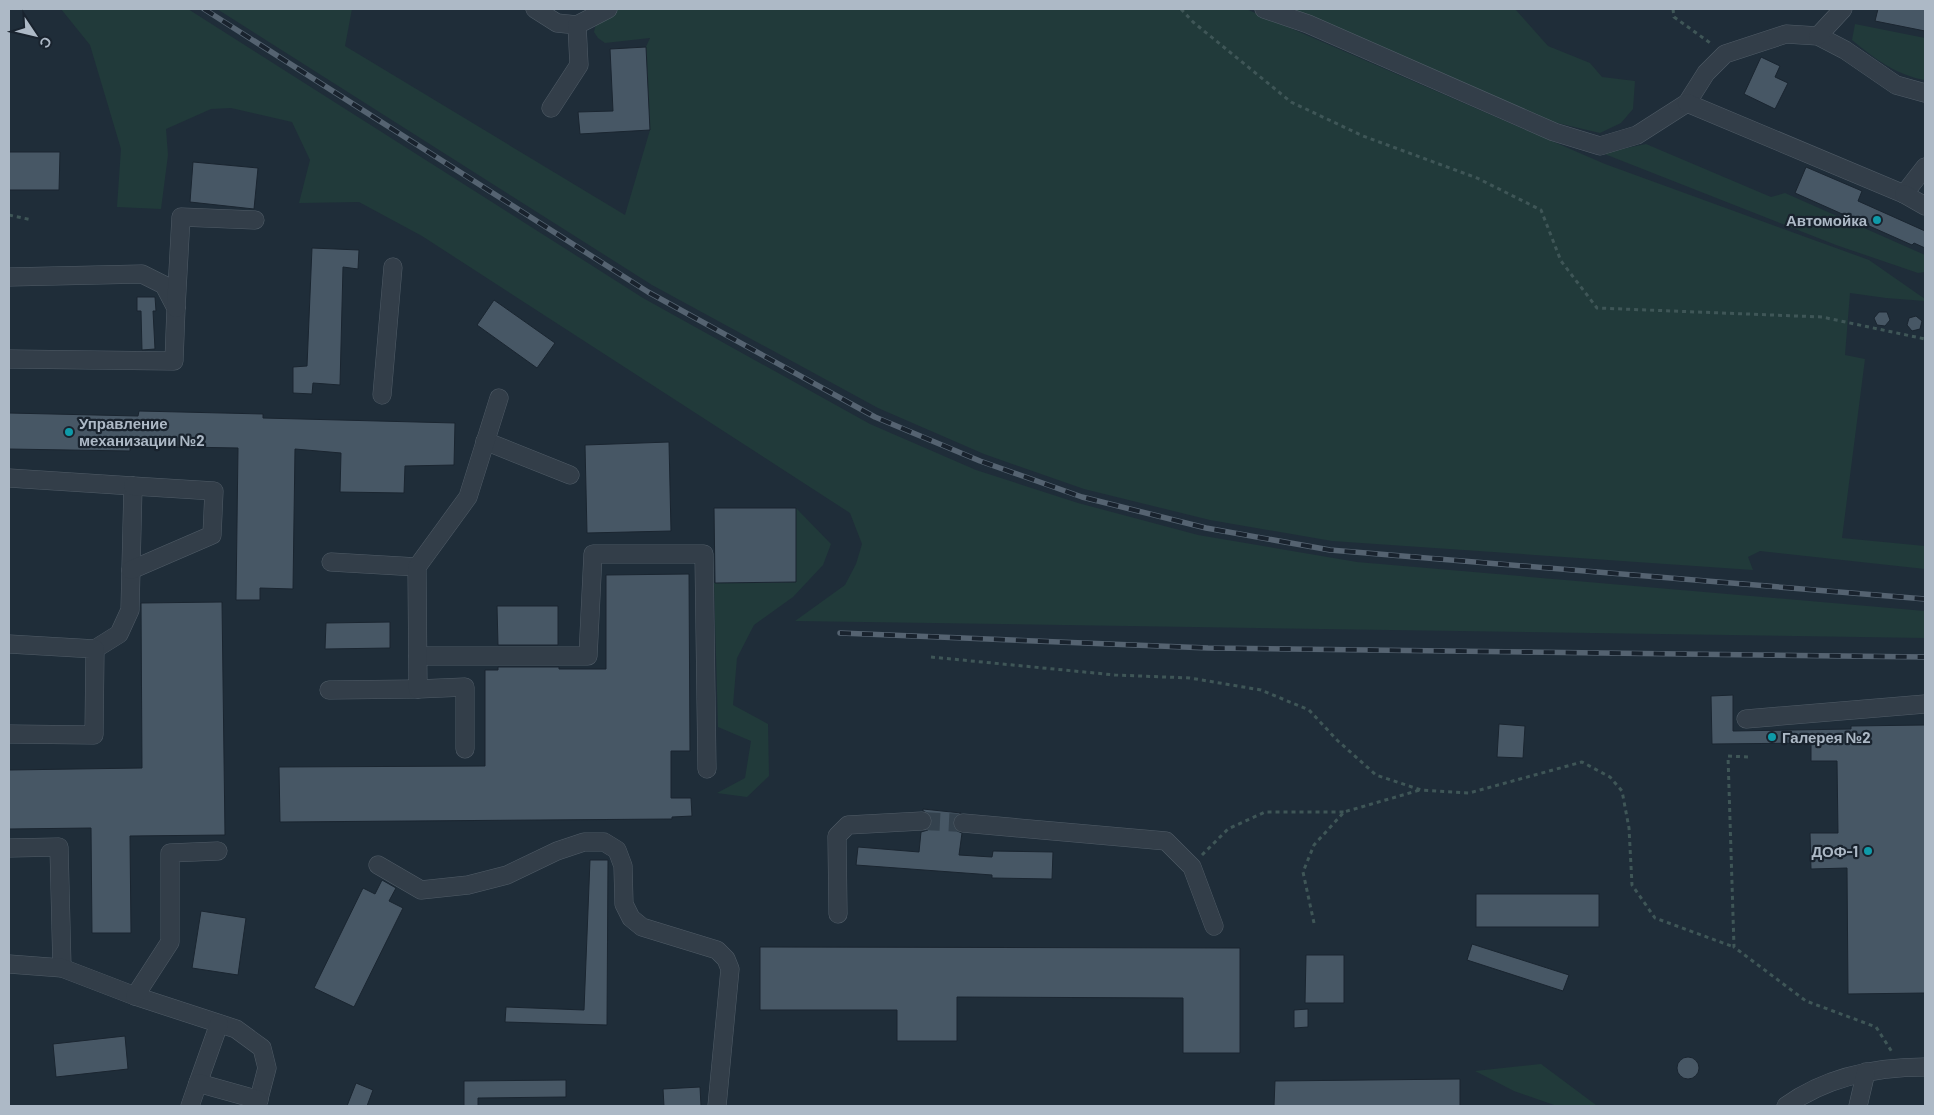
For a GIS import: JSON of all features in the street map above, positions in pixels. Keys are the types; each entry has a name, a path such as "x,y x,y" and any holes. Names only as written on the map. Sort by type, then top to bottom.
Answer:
{"street":[{"path":"535,9 557,23 577,25 608,9"},
{"path":"1264,9 1308,24 1554,132 1600,146 1638,135 1687,104 1706,74 1725,54 1786,34 1818,36 1845,50 1896,85 1925,93"},
{"path":"1818,36 1843,9"},
{"path":"551,108 580,65 577,25"},
{"path":"1687,104 1904,194 1925,206"},
{"path":"1904,194 1925,167"},
{"path":"9,359 174,361 181,217 255,220"},
{"path":"382,395 393,267"},
{"path":"9,277 142,274 164,285 176,308"},
{"path":"418,688 417,567 468,497 499,398"},
{"path":"485,441 570,475"},
{"path":"9,478 214,491 212,535 131,570"},
{"path":"9,644 95,649 119,634 130,610 133,486"},
{"path":"418,656 588,656 594,554 704,554 707,769"},
{"path":"331,562 417,567"},
{"path":"9,734 94,735 95,649"},
{"path":"329,690 465,687 465,749"},
{"path":"1746,719 1925,704"},
{"path":"838,914 837,836 848,825 922,821"},
{"path":"963,823 1166,841 1192,867 1214,926"},
{"path":"378,865 421,890 468,885 507,875 557,851 584,842 604,842 616,850 623,866 624,904 631,918 642,927 717,950 726,959 730,969 717,1106"},
{"path":"9,848 59,847 62,968"},
{"path":"135,996 170,942 170,853 218,851"},
{"path":"9,964 62,968 135,996 236,1029 262,1048 266,1068 258,1103 198,1083"},
{"path":"190,1106 219,1024"},
{"path":"1786,1106 1826,1084 1866,1072 1902,1067 1925,1067"},
{"path":"1858,1106 1866,1072"}],"path":[{"path":"1181,9 1193,22 1291,102 1363,136 1477,178 1541,210 1561,261 1597,308 1822,317 1925,339"},
{"path":"1673,9 1674,17 1725,54"},
{"path":"9,215 32,220"},
{"path":"931,657 1115,675 1190,678 1261,690 1309,710 1337,740 1376,775 1421,790 1469,793 1582,762 1610,776 1622,792 1629,828 1632,885 1654,918 1734,947 1806,1001 1876,1026 1902,1067"},
{"path":"1734,947 1728,756 1748,757"},
{"path":"1192,867 1228,828 1265,812 1344,812 1421,790"},
{"path":"1314,924 1303,872 1314,845 1344,812"}],"green space":[{"path":"61,9 188,9 643,298 870,424 976,470 1078,503 1198,535 1357,562 1925,611 1925,638 795,621 845,585 856,564 862,544 850,513 422,236 359,202 299,203 310,160 292,122 231,108 211,109 166,129 168,155 161,209 117,207 121,149 90,45"},
{"path":"217,9 352,9 345,46 625,215 650,130 646,47 650,38 605,43 598,38 594,32 597,24 605,15 617,9 1246,9 1605,164 1869,260 1925,299 1925,301 1886,298 1850,293 1845,355 1865,359 1842,538 1925,546 1925,569 1760,551 1748,557 1753,570 1332,541 1210,520 1084,489 984,454 878,408 652,285"},
{"path":"1288,9 1515,9 1548,46 1590,63 1602,77 1635,81 1633,109 1621,123 1600,133 1553,122"},
{"path":"1855,24 1925,38 1925,80 1914,78 1895,70 1878,60 1852,40"},
{"path":"1646,144 1771,197 1785,193 1925,255 1925,272 1918,273 1836,245 1602,153"},
{"path":"796,508 831,544 823,565 793,597 754,625 737,658 733,705 768,724 769,776 747,797 717,793 745,778 751,741 718,727 714,583 796,582"},
{"path":"1541,1064 1598,1106 1557,1106 1514,1091 1475,1071"}],"building":[{"path":"1878,9 1925,9 1925,31 1875,21"},
{"path":"646,47 650,130 580,134 578,112 613,111 610,49"},
{"path":"1761,57 1780,66 1775,77 1788,83 1775,109 1744,94"},
{"path":"9,152 60,152 59,190 9,190"},
{"path":"193,162 258,168 254,209 190,202"},
{"path":"1806,167 1862,191 1858,201 1925,231 1925,248 1914,243 1912,245 1795,193"},
{"path":"312,248 359,250 358,269 343,267 340,385 313,383 312,394 293,393 293,367 307,366"},
{"path":"137,297 155,297 156,311 153,311 155,349 142,350 141,311 137,311"},
{"path":"494,300 555,343 537,368 477,325"},
{"path":"1879,312 1887,312 1890,320 1885,326 1877,325 1874,318"},
{"path":"1916,316 1922,321 1920,329 1912,331 1907,325 1909,318"},
{"path":"139,411 263,414 263,418 455,423 454,465 405,466 404,493 340,492 341,453 295,449 293,589 260,588 260,600 236,600 238,448 130,446 130,451 9,449 9,413 138,416"},
{"path":"669,442 671,531 587,533 585,445"},
{"path":"714,508 796,508 796,582 715,583"},
{"path":"689,574 690,751 671,751 671,798 691,798 692,816 672,817 672,819 280,822 279,767 485,766 485,670 498,670 498,667 606,669 606,575"},
{"path":"222,602 225,835 130,836 131,933 92,933 91,828 9,829 9,770 142,768 141,603"},
{"path":"497,606 558,606 558,645 498,645"},
{"path":"390,622 390,648 325,649 326,623"},
{"name":"ДОФ-1","path":"1733,695 1733,731 1851,729 1851,726 1925,725 1925,993 1848,994 1847,868 1811,869 1810,833 1838,833 1837,761 1811,761 1811,743 1712,744 1711,696"},
{"path":"1499,724 1525,726 1523,758 1497,757"},
{"path":"923,809 961,813 955,817 952,823 957,831 962,833 959,855 992,857 993,851 1053,852 1052,879 992,878 992,875 856,865 858,847 919,852 921,832 928,830 933,821 931,815 923,811"},
{"path":"590,860 608,860 607,1025 505,1022 506,1007 584,1010"},
{"path":"382,880 396,888 389,901 403,908 354,1007 314,988 363,888 375,894"},
{"path":"1476,894 1599,894 1599,927 1476,927"},
{"path":"201,911 246,918 238,975 192,968"},
{"path":"1472,944 1569,975 1563,991 1467,960"},
{"path":"760,947 1240,948 1240,1053 1183,1053 1183,998 957,997 957,1041 897,1041 897,1010 760,1010"},
{"path":"1306,955 1344,955 1344,1003 1305,1003"},
{"path":"1308,1009 1308,1027 1294,1028 1294,1010"},
{"path":"125,1036 128,1069 56,1077 53,1044"},
{"path":"1688,1057 1696,1060 1699,1068 1696,1076 1688,1079 1680,1076 1677,1068 1680,1060"},
{"path":"1460,1079 1460,1106 1274,1106 1275,1081"},
{"path":"566,1080 566,1097 478,1098 478,1106 464,1106 464,1081"},
{"path":"356,1083 373,1090 367,1106 347,1106"},
{"path":"700,1087 701,1106 664,1106 663,1089"}],"tunnel":[{"path":"922,821 963,823"}],"railway":[{"path":"204,9 648,292 875,417 980,461 1082,497 1206,528 1330,550 1925,599"},
{"path":"840,633 1208,648 1925,657"}],"place":[{"name":"Автомойка","path":"1877,220"},
{"name":"Управление механизации №2","path":"69,432"},
{"name":"Галерея №2","path":"1772,737"},
{"name":"ДОФ-1","path":"1868,851"}]}
